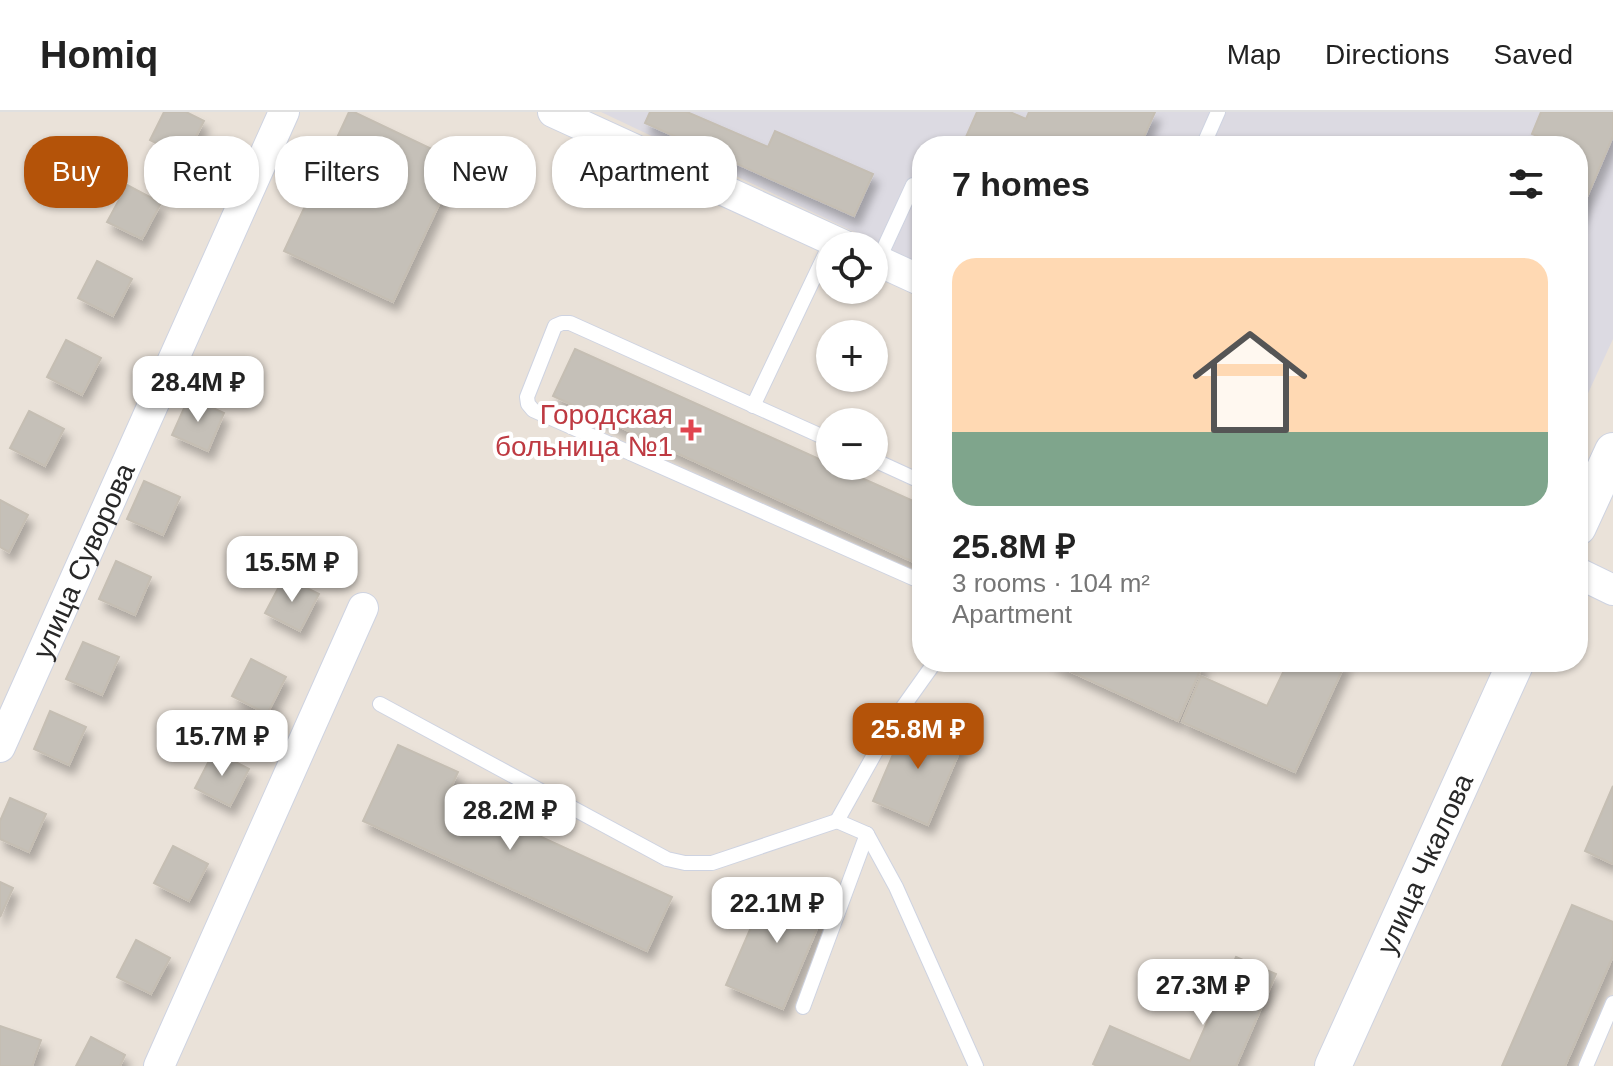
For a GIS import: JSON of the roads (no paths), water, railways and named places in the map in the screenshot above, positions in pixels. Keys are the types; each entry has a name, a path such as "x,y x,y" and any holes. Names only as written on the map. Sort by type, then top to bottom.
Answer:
{"street":[{"name":"улица Суворова","path":"0,747 284,112"},
{"path":"553,112 816,232"},
{"path":"888,265 912,276"},
{"path":"1588,505 1613,451"},
{"path":"1588,578 1613,590"},
{"path":"159,1066 363,608"},
{"name":"улица Чкалова","path":"1333,1066 1511,672"}],"lane":[{"path":"1207,136 1218,112"},
{"path":"888,236 912,187"},
{"path":"753,406 816,287"},
{"path":"816,434 570,323 555,326 527,397 533,410 912,578"},
{"path":"888,466 912,477"},
{"path":"837,821 893,721 928,672"},
{"path":"380,704 667,859 712,863 837,821 867,834 896,887 976,1066"},
{"path":"803,1007 867,834"},
{"path":"1586,1066 1613,1003"}],"place":[{"name":"Городская больница №1","path":"691,430"}]}
